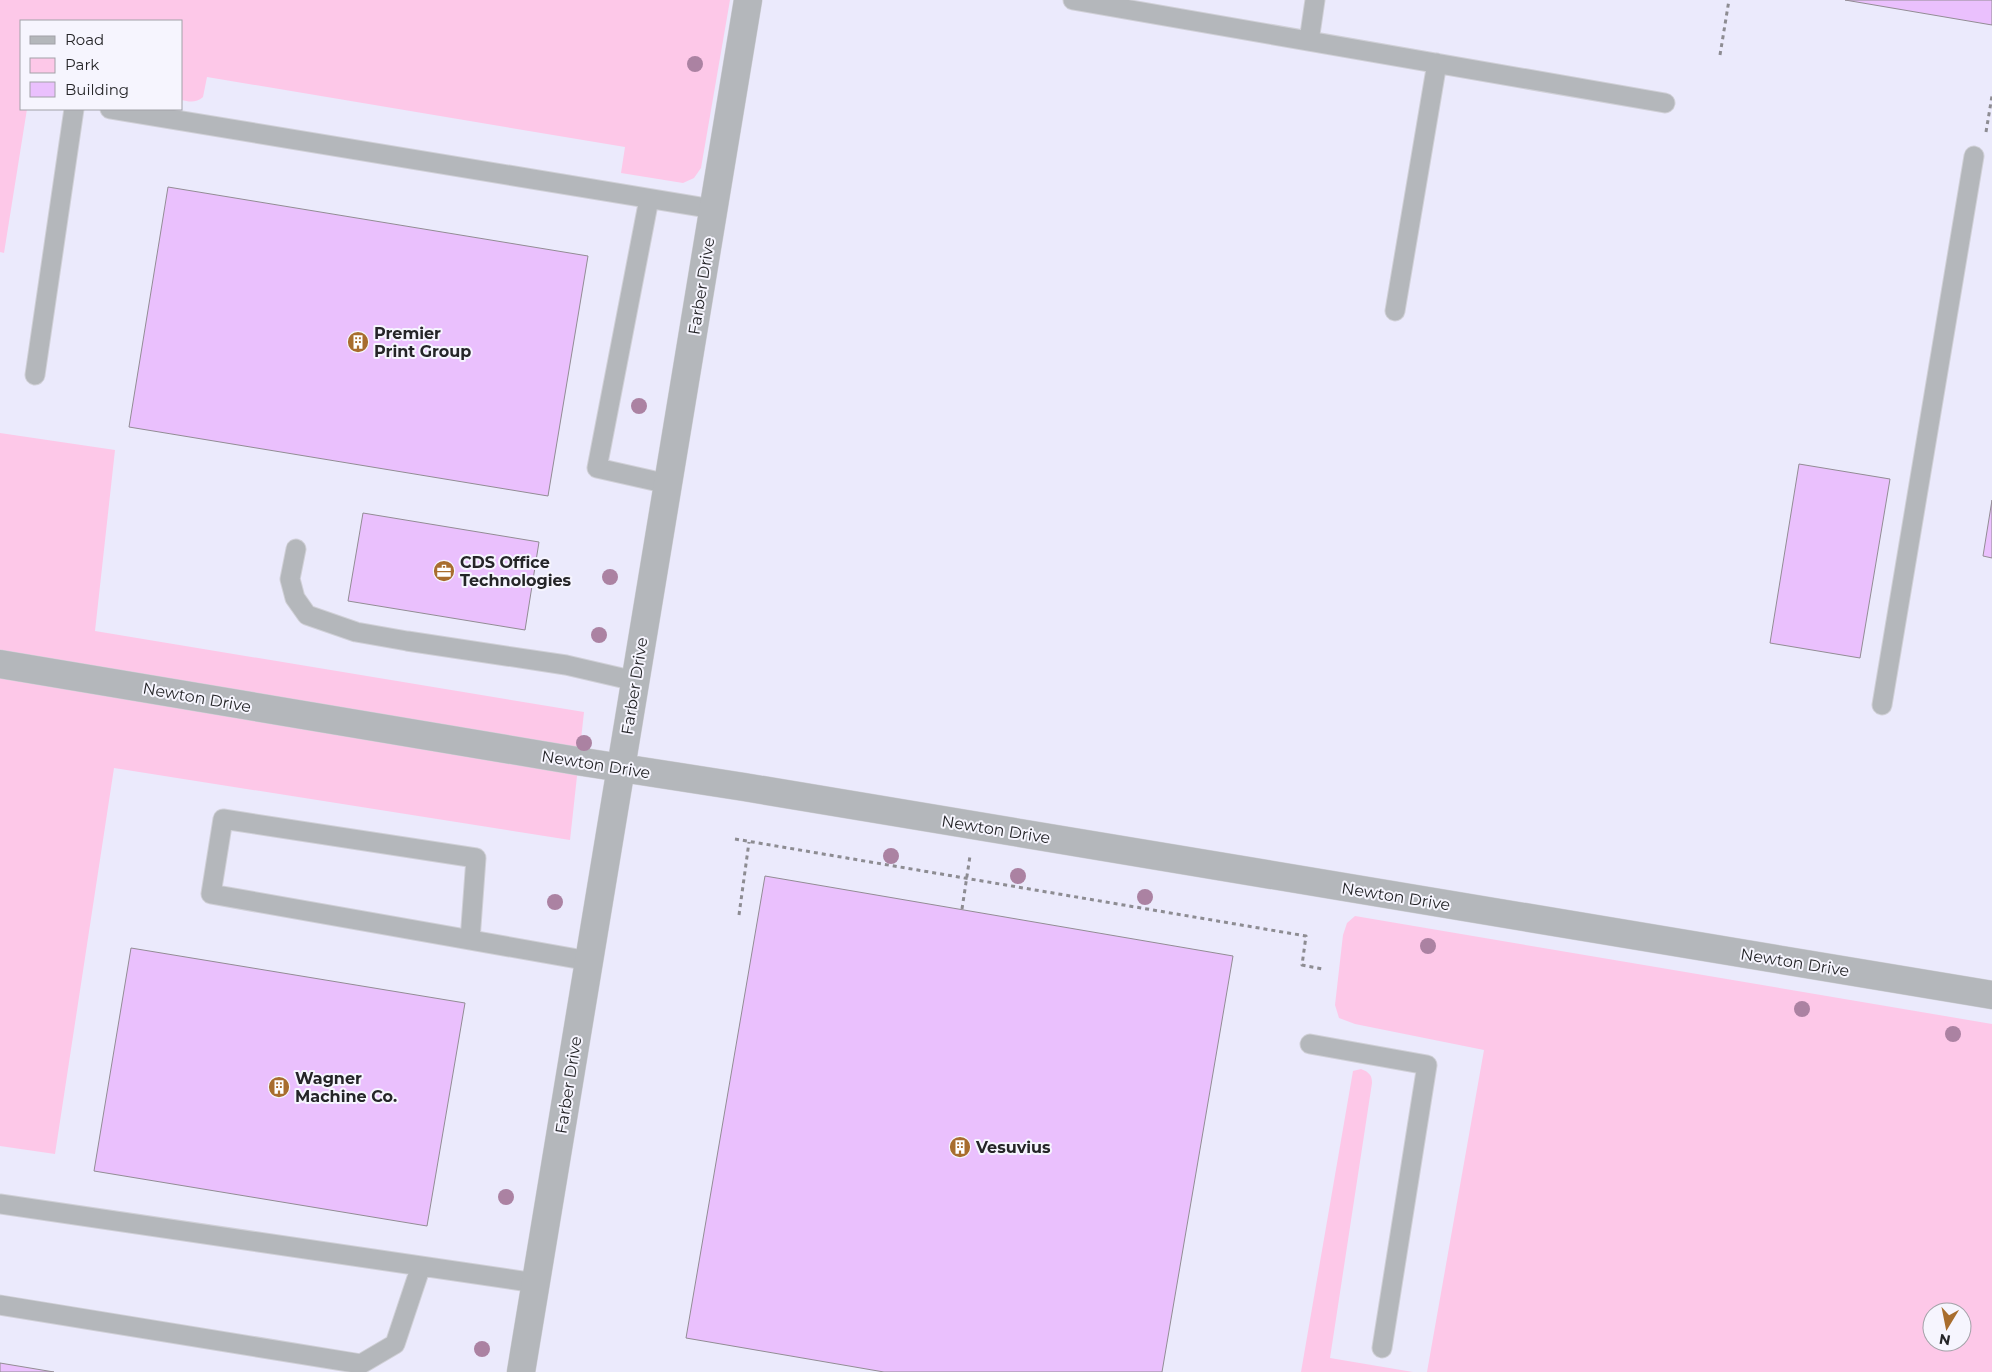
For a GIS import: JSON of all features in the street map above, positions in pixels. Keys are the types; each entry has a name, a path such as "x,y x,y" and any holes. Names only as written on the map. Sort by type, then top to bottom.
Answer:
{"street":[{"name":"Farber Drive","path":"521,1372 748,0"},
{"name":"Newton Drive","path":"0,664 1992,995"}],"lane":[{"path":"1073,0 1665,103"},
{"path":"1309,40 1315,0"},
{"path":"1395,311 1437,63"},
{"path":"35,375 74,110"},
{"path":"116,110 713,209"},
{"path":"1882,705 1974,156"},
{"path":"649,199 597,468 668,484"},
{"path":"296,549 290,579 295,598 307,615 356,632 566,665 635,682"},
{"path":"470,940 476,858 223,819 211,894 470,940 589,960"},
{"path":"1310,1044 1426,1065 1382,1348"},
{"path":"0,1204 536,1283"},
{"path":"0,1305 361,1364 396,1344 421,1266"}],"path":[{"path":"1720,55 1729,0"},
{"path":"1984,140 1992,96"},
{"path":"962,909 976,826"},
{"path":"735,839 1306,936 1302,966 1323,969"},
{"path":"738,915 749,842"}],"shaded area":[{"path":"0,0 1992,0 1992,1372 0,1372"}],"green space":[{"path":"0,0 730,0 701,168 694,178 683,183 621,173 625,147 207,77 203,97 193,102 182,100 182,20 20,20 20,110 27,110 4,253 0,252"},
{"path":"0,433 115,450 95,631 584,712 570,840 114,768 55,1154 0,1146"},
{"path":"1355,916 1992,1024 1992,1372 1427,1372 1484,1050 1355,1024 1339,1018 1335,1005 1343,935 1347,923"},
{"path":"1361,1069 1370,1074 1372,1083 1330,1358 1413,1372 1301,1372 1353,1071"}],"building":[{"path":"1845,0 1992,0 1992,25"},
{"name":"Premier Print Group","path":"168,187 588,256 548,496 129,427"},
{"path":"1799,464 1890,479 1860,658 1770,643"},
{"path":"1992,500 1992,558 1983,556"},
{"name":"CDS Office Technologies","path":"363,513 539,542 525,630 348,601"},
{"name":"Vesuvius","path":"765,876 1233,956 1162,1372 884,1372 686,1338"},
{"name":"Wagner Machine Co.","path":"131,948 465,1003 427,1226 94,1171"},
{"path":"0,1363 54,1372 0,1372"}],"place":[{"name":"Premier Print Group","path":"358,342"},
{"name":"CDS Office Technologies","path":"444,571"},
{"name":"Wagner Machine Co.","path":"279,1087"},
{"name":"Vesuvius","path":"960,1147"}]}
